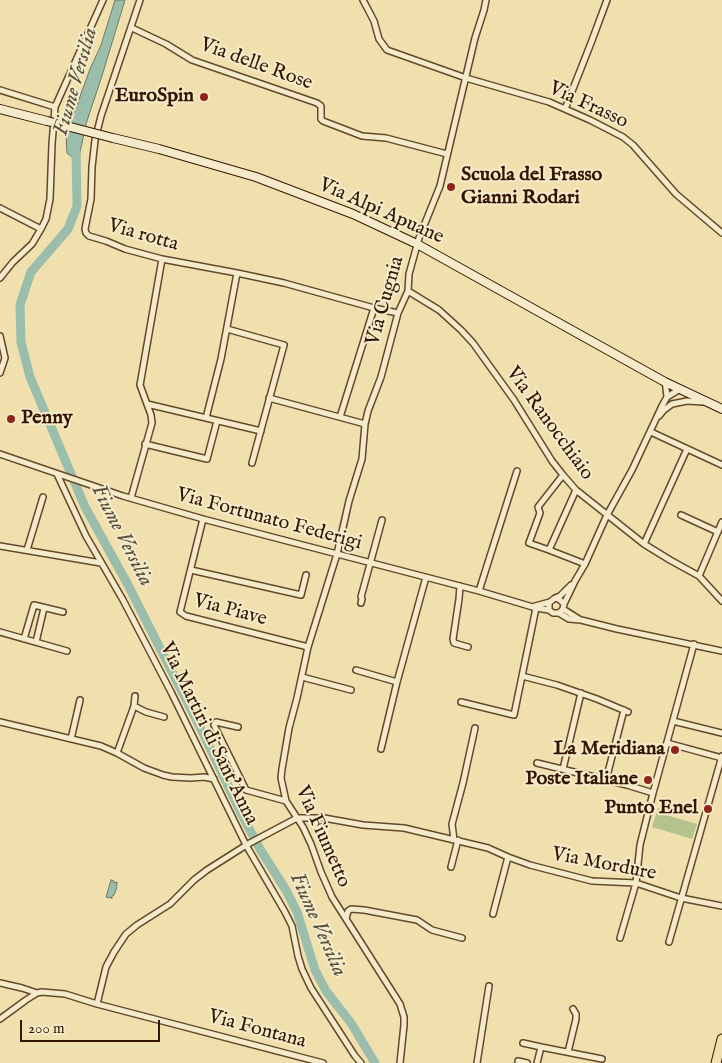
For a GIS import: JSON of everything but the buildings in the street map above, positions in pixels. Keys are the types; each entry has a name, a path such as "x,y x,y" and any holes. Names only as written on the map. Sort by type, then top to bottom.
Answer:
{"main road":[{"name":"Via Alpi Apuane","path":"0,109 159,149 256,176 353,214 417,244 665,382 722,409"},
{"path":"716,1063 722,1039"}],"street":[{"path":"0,278 32,244 46,219 50,199 55,107 103,0"},
{"name":"Via rotta","path":"140,0 95,140 92,168 92,199 85,229 86,233 89,236 125,249 162,259 284,283 398,313"},
{"name":"Via Frasso","path":"363,0 374,21 379,39 387,50 466,78 549,102 623,137 633,145 676,194 722,233"},
{"name":"Via Cugnia","path":"337,554 348,501 362,459 368,411 381,377 398,313 408,291 409,274 417,244 440,186 475,38 486,0"},
{"path":"565,109 607,0"},
{"name":"Via delle Rose","path":"132,28 166,44 192,60 317,103 321,106 323,121 362,136 386,138 447,154"},
{"path":"0,90 55,107"},
{"path":"0,208 42,229"},
{"path":"130,498 152,423 140,385 162,259"},
{"path":"206,418 221,359 237,273"},
{"name":"Via Ranocchiaio","path":"408,291 439,310 467,336 514,400 552,461 576,490 644,544 699,576 722,601"},
{"path":"340,417 374,308"},
{"path":"227,329 284,345 252,463"},
{"path":"0,336 5,358 0,373"},
{"path":"461,702 514,715 534,608 553,600 566,591 585,564 667,397 665,382"},
{"path":"667,397 680,389"},
{"path":"656,420 676,400 680,389"},
{"path":"269,398 365,424"},
{"path":"672,404 687,400 709,403"},
{"path":"147,404 261,431"},
{"path":"145,444 207,459 217,421"},
{"path":"651,432 722,465"},
{"path":"644,544 687,448"},
{"name":"Via Fortunato Federigi","path":"0,454 130,498 204,519 479,591 534,608 550,610"},
{"path":"479,591 517,471"},
{"name":"Via Martiri di Sant'Anna","path":"57,474 86,536 124,600 146,642 247,845 194,880 170,904 126,934 106,967 97,1004"},
{"path":"563,475 538,507 540,514 529,544 585,564"},
{"path":"549,550 576,490"},
{"path":"27,550 43,497"},
{"path":"681,515 718,532"},
{"name":"Via Piave","path":"204,519 180,612 186,616 308,646"},
{"path":"361,602 382,520"},
{"path":"699,576 722,522"},
{"path":"0,546 101,563"},
{"name":"Via Fiumetto","path":"337,554 308,646 289,728 283,760 282,778 286,801 312,844 332,897 400,1004 404,1017 400,1063"},
{"path":"191,570 300,595 306,575"},
{"path":"381,749 426,577"},
{"path":"574,581 562,609 554,613 550,610 549,604 553,600 560,600 562,609 581,620 722,651"},
{"path":"460,586 453,639 454,643 468,647"},
{"path":"24,639 34,605 63,612"},
{"path":"36,642 44,608"},
{"path":"0,632 67,651"},
{"path":"620,938 636,883 640,845 653,793 694,644"},
{"path":"356,670 398,682"},
{"path":"522,676 557,685 626,711 606,780"},
{"path":"302,677 350,690"},
{"path":"563,769 581,694"},
{"path":"117,753 134,706 135,696"},
{"path":"71,739 80,700"},
{"path":"134,706 146,712 164,717"},
{"path":"673,721 722,733"},
{"path":"0,722 101,746 144,768 163,775 214,779"},
{"path":"238,727 216,722 214,725 246,790 286,801"},
{"path":"451,867 456,840 452,824 475,728"},
{"path":"667,744 722,758 669,942"},
{"path":"537,763 653,793"},
{"name":"Via Mordure","path":"247,845 297,818 324,818 363,825 404,828 488,848 508,857 545,869 592,881 636,883 681,898 722,906"},
{"path":"247,845 292,926 302,969 312,988 361,1063"},
{"path":"493,914 508,857"},
{"name":"Via Fiumetto","path":"346,919 348,911 351,909 364,910 417,920 432,930 462,938"},
{"path":"0,984 37,993 65,994 97,1004"},
{"path":"477,1063 489,986"},
{"path":"0,1019 37,993"},
{"name":"Via Fontana","path":"97,1004 323,1063"},
{"path":"568,1052 576,1014 573,1009"},
{"path":"523,1043 602,1059"},
{"path":"537,1063 540,1047"},
{"path":"518,1061 528,1063"}],"green space":[{"path":"658,808 667,811 666,815 697,824 692,839 652,827"}],"shaded area":[{"path":"115,0 125,0 86,124 78,162 67,153 66,135 90,69 101,45"},
{"path":"111,880 114,883 117,882 112,899 106,897"}],"waterway":[{"name":"Fiume Versilia","path":"76,151 77,206 68,229 31,272 20,305 21,342 30,377 85,507 127,583 242,815 297,912 315,970 326,991 351,1023 375,1063"}],"place":[{"name":"EuroSpin","path":"204,97"},
{"name":"Scuola del Frasso Gianni Rodari","path":"451,187"},
{"name":"Penny","path":"11,419"},
{"name":"La Meridiana","path":"675,750"},
{"name":"Poste Italiane","path":"648,780"},
{"name":"Punto Enel","path":"708,809"}]}
